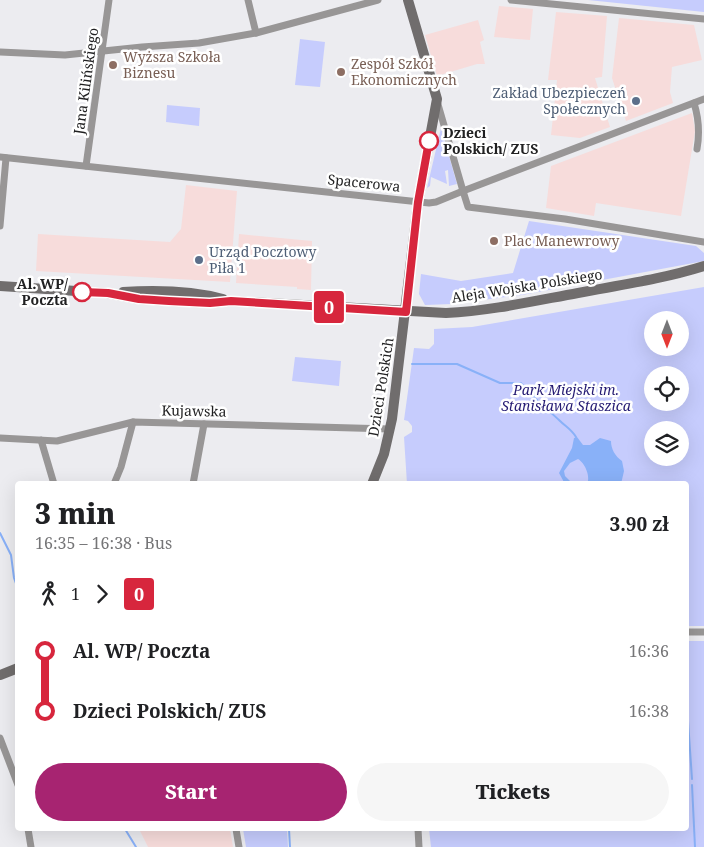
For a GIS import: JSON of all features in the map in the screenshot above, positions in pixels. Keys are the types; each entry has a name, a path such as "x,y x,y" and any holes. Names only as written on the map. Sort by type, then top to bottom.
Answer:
{"main road":[{"path":"408,0 436,99"},
{"name":"Dzieci Polskich","path":"373,481 381,462 390,428 406,312 418,202 436,99"},
{"name":"Aleja Wojska Polskiego","path":"676,275 704,266"},
{"name":"Aleja Wojska Polskiego","path":"0,286 108,293 139,291 210,296 231,301 438,313 471,312 676,275 704,273"},
{"path":"0,675 15,669"}],"street":[{"name":"Jana Kilińskiego","path":"86,166 109,0"},
{"path":"248,0 256,32"},
{"path":"0,52 53,55 200,43 256,32 378,0"},
{"path":"511,0 704,19"},
{"path":"436,99 468,207 565,219 704,242"},
{"name":"Spacerowa","path":"3,158 418,202 436,202 704,99"},
{"path":"694,103 700,133 697,149"},
{"path":"0,226 3,158"},
{"path":"115,481 133,422"},
{"name":"Kujawska","path":"0,438 57,440 133,422 390,428"},
{"path":"194,481 204,424"},
{"path":"41,440 53,481"},
{"path":"689,632 704,632"},
{"path":"0,738 15,777"},
{"path":"28,831 32,847"},
{"path":"236,831 239,847"},
{"path":"418,831 419,847"}],"shaded area":[{"path":"499,6 533,9 530,40 494,37"},
{"path":"556,12 607,16 602,77 595,78 610,127 580,138 551,135 557,80 548,80"},
{"path":"619,18 694,25 702,60 672,67 670,92 673,103 626,121 612,78"},
{"path":"478,20 484,40 480,42 485,64 477,64 437,76 425,35"},
{"path":"692,113 695,131 681,216 596,203 594,216 546,208 551,166"},
{"path":"186,185 237,191 230,282 36,271 38,234 170,242 181,229"},
{"path":"239,234 312,241 311,290 297,289 297,287 236,283"},
{"path":"577,437 583,445 590,445 600,438 611,441 614,452 622,461 624,471 622,481 588,481 587,470 578,459 570,463 564,471 565,476 570,481 563,481 559,473 572,448 574,438"},
{"path":"140,831 230,831 233,847 148,847"}],"green space":[{"path":"588,0 704,0 704,12"},
{"path":"300,39 325,42 320,87 295,85"},
{"path":"167,105 200,108 199,126 166,122"},
{"path":"441,128 457,184 449,186 448,170 445,171 447,184 431,177 430,186 427,188"},
{"path":"529,221 696,246 704,253 704,261 522,295 452,304 425,305 419,294 421,274 461,281 513,273"},
{"name":"Park Miejski im. Stanisława Staszica","path":"704,287 704,626 689,626 689,481 407,481 404,437 412,432 412,426 408,421 404,420 414,348 429,349 434,344 434,329 472,327"},
{"path":"295,357 341,361 339,386 292,381"},
{"path":"689,641 704,641 704,847 431,847 429,831 689,831"},
{"path":"243,831 287,831 288,847 246,847"}],"waterway":[{"path":"412,364 457,364 500,383 521,383 534,398 576,437"},
{"path":"0,533 11,555 15,581"},
{"path":"689,736 692,779"},
{"path":"692,785 695,847"},
{"path":"126,831 136,847"},
{"path":"289,831 290,847"}],"bus line":[{"name":"0","path":"82,292 108,293 139,299 169,301 210,303 231,301 406,312 418,202 429,141"}],"place":[{"name":"Wyższa Szkoła Biznesu","path":"113,65"},
{"name":"Zespół Szkół Ekonomicznych","path":"341,72"},
{"name":"Zakład Ubezpieczeń Społecznych","path":"636,101"},
{"name":"Dzieci Polskich/ ZUS","path":"429,141"},
{"name":"Plac Manewrowy","path":"494,241"},
{"name":"Urząd Pocztowy Piła 1","path":"199,260"},
{"name":"Al. WP/ Poczta","path":"82,292"}]}
